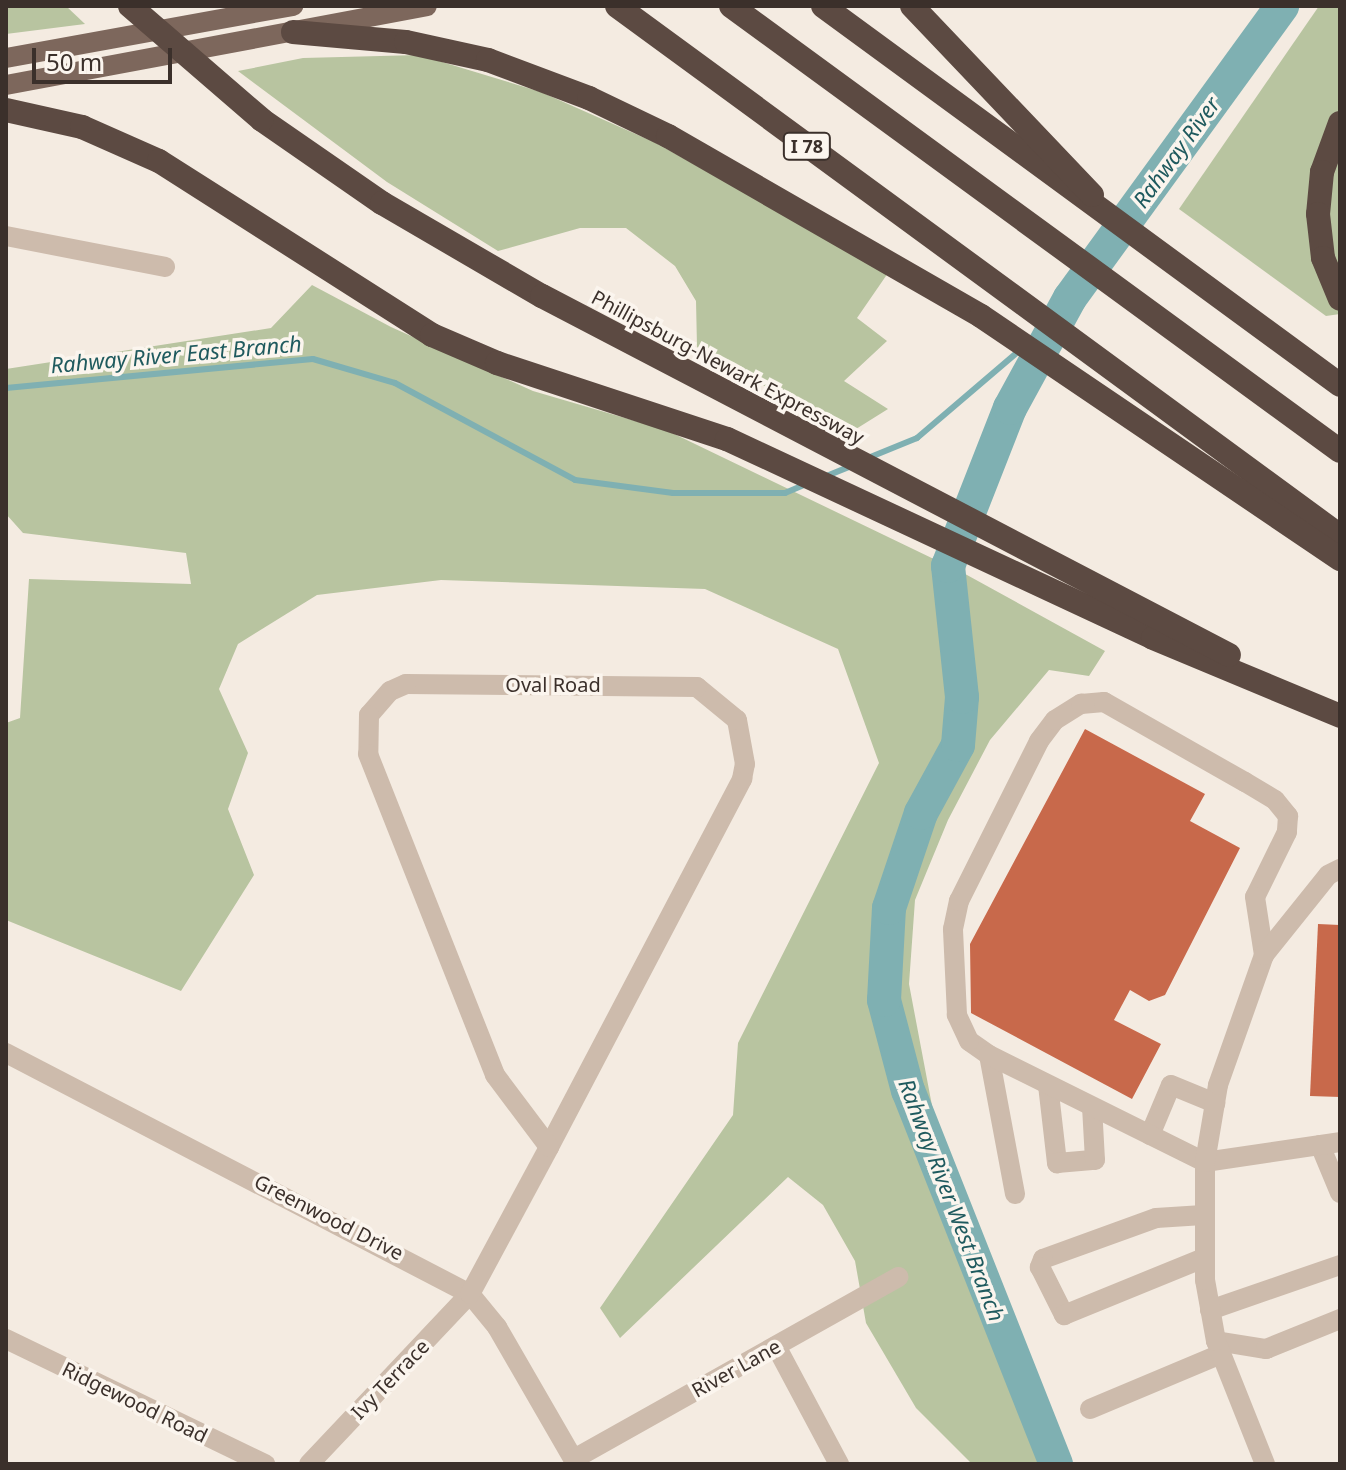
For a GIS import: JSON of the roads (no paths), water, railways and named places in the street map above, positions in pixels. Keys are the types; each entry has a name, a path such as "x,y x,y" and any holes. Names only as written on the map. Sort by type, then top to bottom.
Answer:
{"highway":[{"name":"Phillipsburg-Newark Expressway","path":"130,6 262,120 340,176 472,257 1340,716"},
{"name":"I 78","path":"617,6 1340,536"},
{"path":"731,6 1340,451"},
{"path":"823,6 1076,184"},
{"path":"912,6 1110,217 1340,385"},
{"path":"293,32 434,47 577,93 740,174 981,316 1340,559"},
{"path":"6,110 82,127 134,147 385,307 455,345 696,426 782,463 1153,638 1340,716"},
{"path":"1340,123 1322,172 1318,214 1323,258 1340,299"}],"main road":[{"path":"6,58 293,6"},
{"path":"6,85 427,6"}],"street":[{"path":"6,236 165,267"},
{"name":"Oval Road","path":"470,1294 549,1147 742,779 743,734 728,708 711,693 682,684 406,684 384,696 369,715 368,754 495,1075 549,1147"},
{"path":"1265,1464 1219,1348 1210,1310 1203,1215 1205,1162 1215,1103 1234,1031 1255,991 1264,955 1255,897 1287,832 1288,816 1245,782 1104,702 1081,704 1055,720 1039,741 959,901 953,929 957,1015 969,1041 989,1055 1205,1162 1330,1144 1340,1193"},
{"path":"1264,955 1328,875 1340,869"},
{"name":"Greenwood Drive","path":"6,1053 470,1294 497,1327 575,1462"},
{"path":"989,1055 1015,1194"},
{"path":"1048,1085 1057,1163 1095,1160 1092,1107"},
{"path":"1150,1135 1171,1085 1215,1103"},
{"path":"1203,1215 1156,1218 1043,1259 1040,1267 1064,1315 1204,1258"},
{"path":"1210,1310 1340,1265"},
{"name":"River Lane","path":"575,1462 898,1277"},
{"name":"Ivy Terrace","path":"309,1464 470,1294"},
{"path":"1090,1409 1219,1348 1266,1349 1340,1319"},
{"name":"Ridgewood Road","path":"6,1339 265,1464"},
{"path":"776,1346 839,1464"}],"waterway":[{"name":"Rahway River West Branch","path":"1056,1464 908,1091 884,1000 889,908 921,813 958,745 962,697 948,566 1010,408 1070,298 1282,6"},
{"name":"Rahway River East Branch","path":"1050,319 1070,298"},
{"name":"Rahway River East Branch","path":"868,458 917,438 1020,350"},
{"name":"Rahway River East Branch","path":"6,388 313,359 395,383 575,480 673,493 785,493 806,484"},
{"name":"Rahway River East Branch","path":"824,477 851,466"}],"water label":[{"name":"Rahway River","path":"1176,152"}]}
